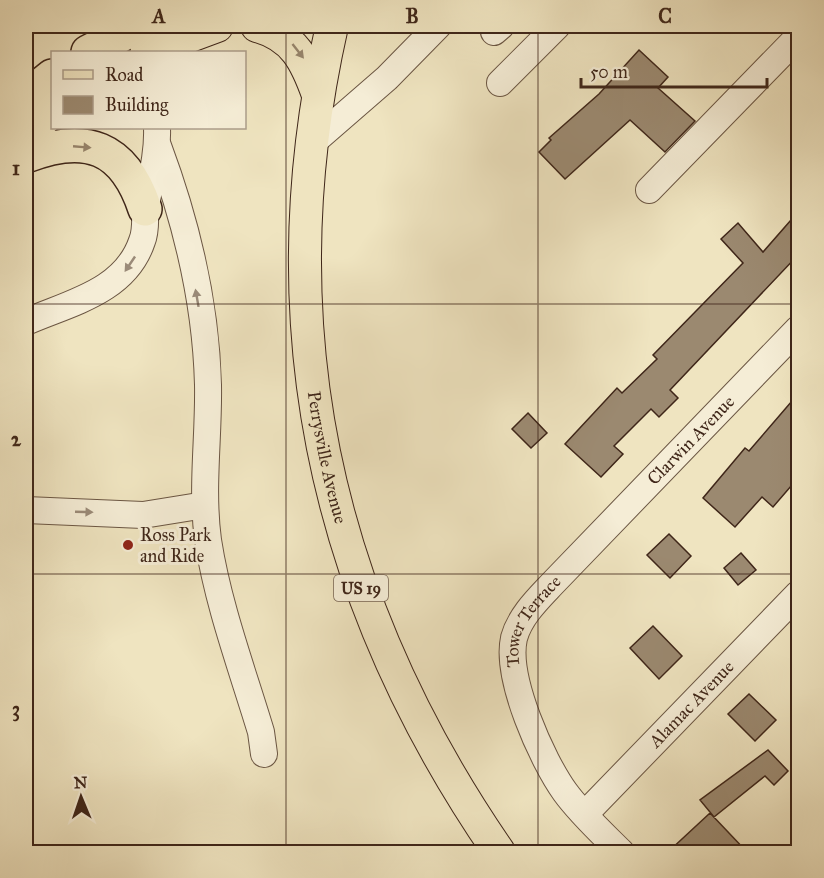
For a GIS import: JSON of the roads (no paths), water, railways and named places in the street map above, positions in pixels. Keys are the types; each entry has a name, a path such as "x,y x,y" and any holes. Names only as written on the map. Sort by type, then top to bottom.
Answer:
{"highway":[{"path":"94,51 150,41"},
{"path":"26,97 51,77"},
{"path":"26,135 51,112"},
{"path":"26,156 41,150 78,145 106,153 130,173 145,209"}],"main road":[{"path":"150,41 217,26"},
{"path":"257,26 278,33 295,47 308,66 318,95"},
{"name":"Perrysville Avenue","path":"332,26 311,144 305,244 309,342 321,438 344,540 367,604 419,718 447,771 499,852"}],"street":[{"path":"311,144 387,78 438,26"},
{"path":"500,83 557,26"},
{"path":"649,190 798,37"},
{"path":"26,322 93,296 118,279 142,242 145,209 158,137"},
{"path":"158,137 179,202 206,356 208,387 205,505 219,590 261,732 264,754"},
{"name":"Clarwin Avenue","path":"584,552 798,328"},
{"path":"26,510 143,515 205,505"},
{"name":"Tower Terrace","path":"584,552 530,608 517,629 512,652 523,703 546,758 565,792 621,852"},
{"name":"Alamac Avenue","path":"585,814 798,594"}],"place":[{"name":"Ross Park and Ride","path":"128,545"}]}
